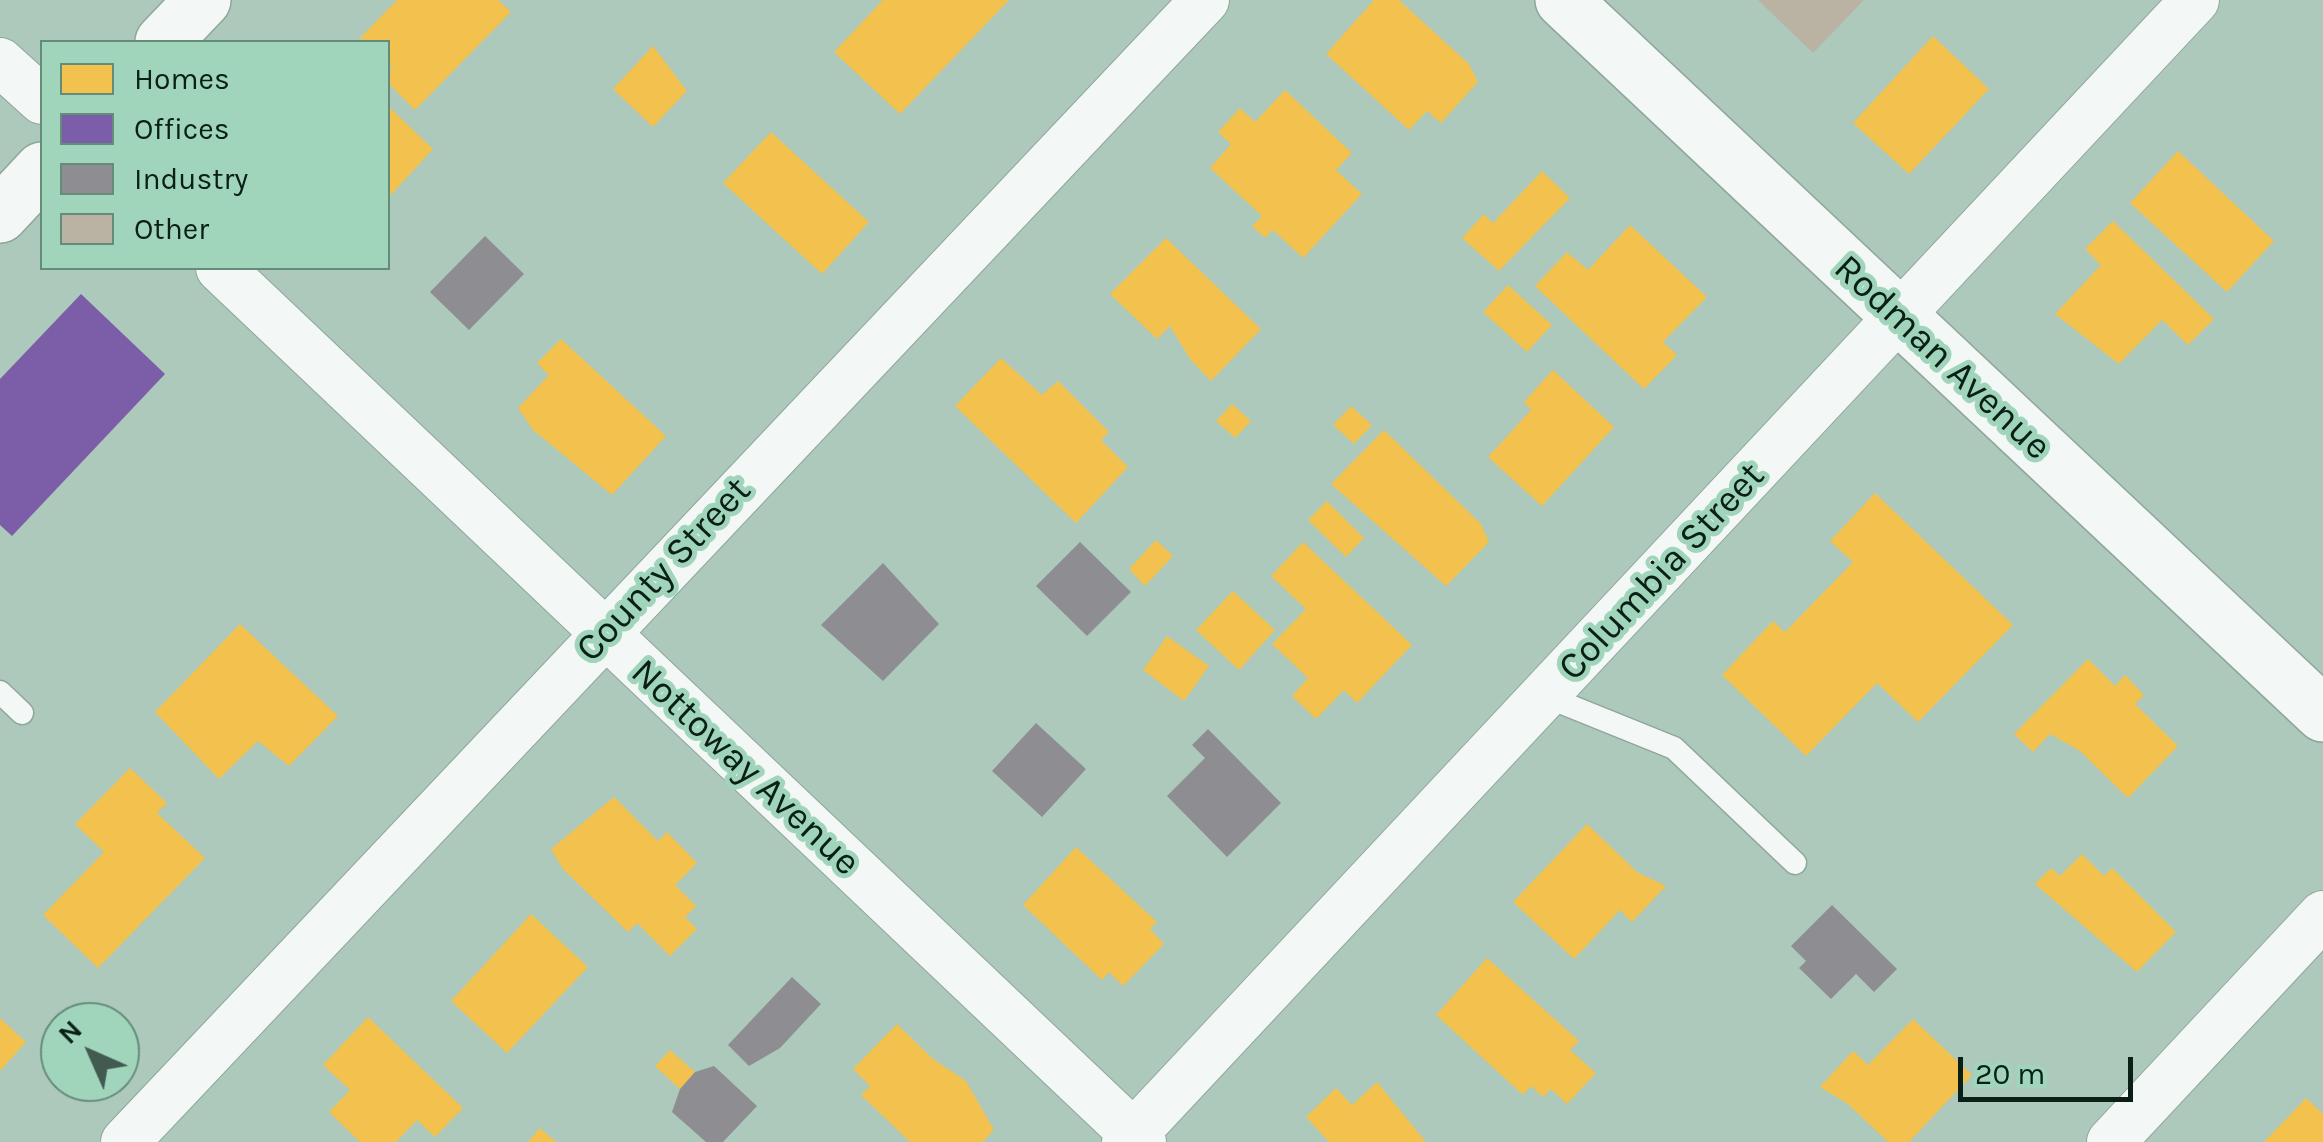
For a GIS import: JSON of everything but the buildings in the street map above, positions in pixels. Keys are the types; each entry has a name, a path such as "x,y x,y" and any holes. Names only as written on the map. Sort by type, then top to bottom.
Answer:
{"street":[{"path":"165,40 203,0"},
{"name":"County Street","path":"125,1142 1205,0"},
{"name":"Rodman Avenue","path":"1563,0 2323,714"},
{"name":"Columbia Street","path":"1134,1139 2195,0"},
{"path":"0,62 40,98"},
{"path":"0,214 40,172"},
{"name":"Nottoway Avenue","path":"222,270 1134,1139"},
{"path":"2111,1142 2323,915"}],"lane":[{"path":"0,692 22,713"},
{"path":"1545,696 1674,748 1794,863"}]}
